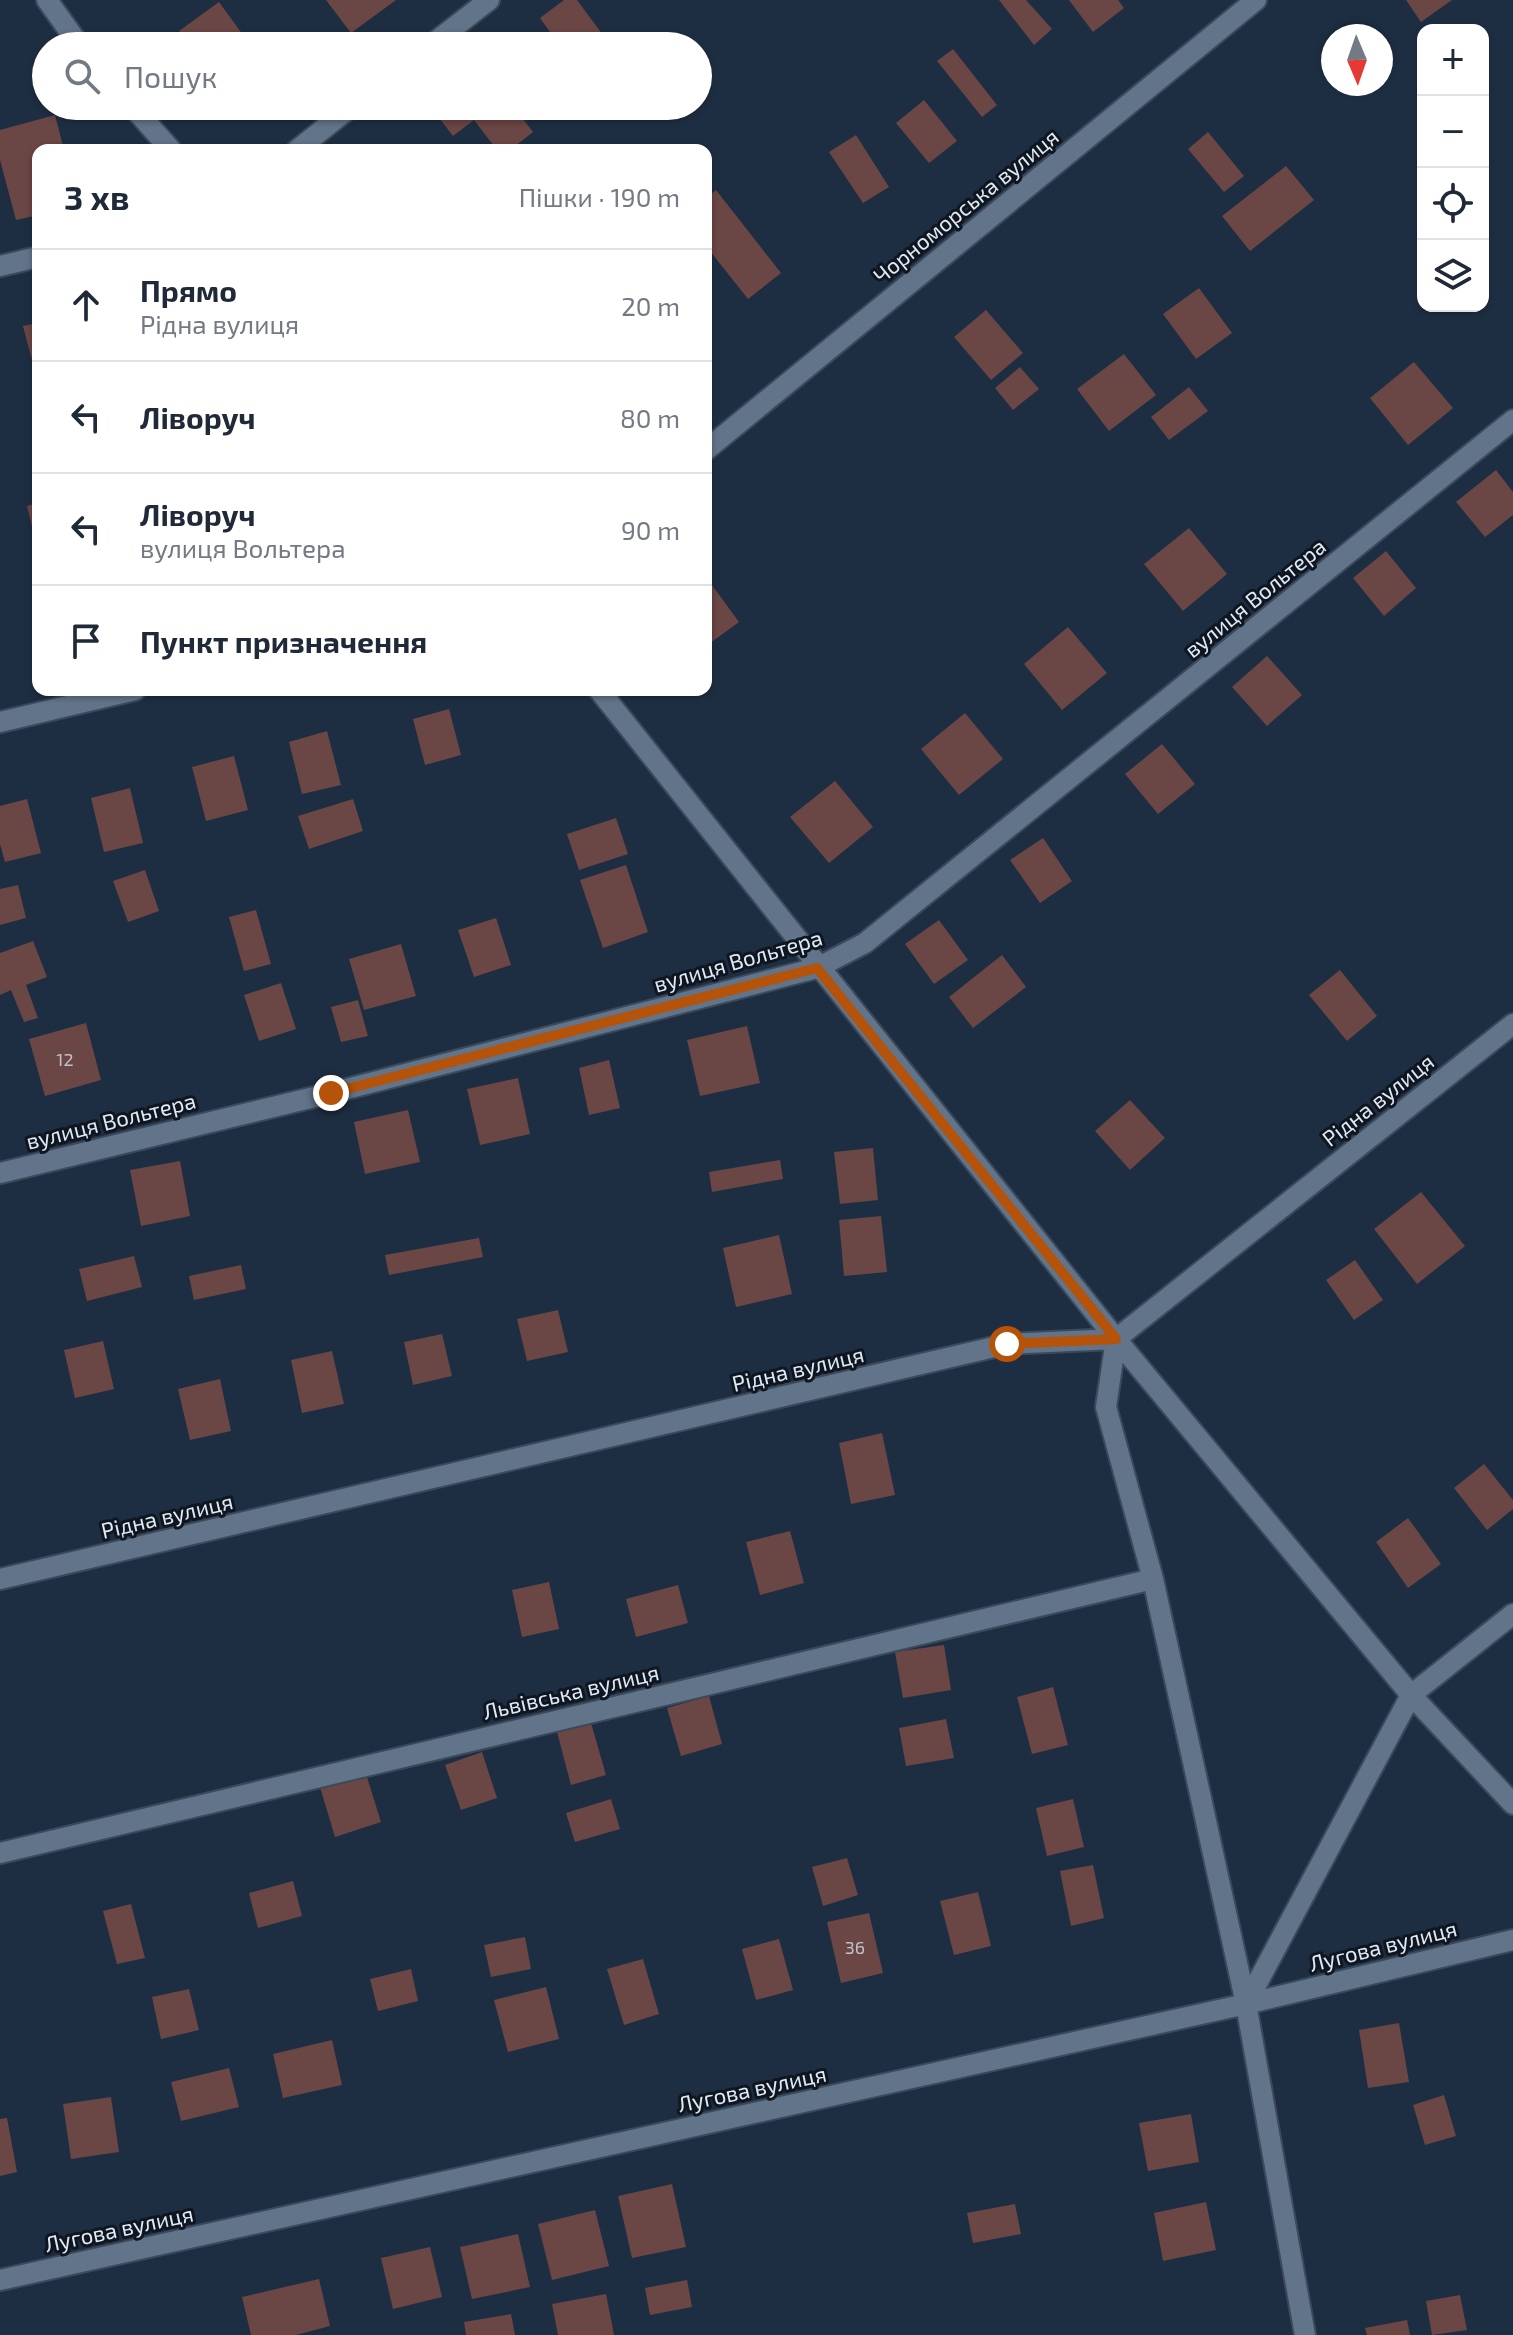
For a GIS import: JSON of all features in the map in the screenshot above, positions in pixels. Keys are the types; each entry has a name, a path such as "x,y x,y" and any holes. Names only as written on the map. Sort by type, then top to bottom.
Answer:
{"street":[{"path":"47,0 70,32"},
{"path":"448,32 489,0"},
{"name":"Чорноморська вулиця","path":"712,445 1256,0"},
{"path":"144,120 166,144"},
{"path":"304,144 334,120"},
{"path":"0,266 32,258"},
{"name":"вулиця Вольтера","path":"0,1173 346,1089 817,968 865,943 1513,420"},
{"path":"0,722 110,696"},
{"path":"604,696 817,968 1116,1339 1411,1695 1513,1804"},
{"name":"Рідна вулиця","path":"0,1579 1007,1344 1116,1339 1513,1024"},
{"path":"1116,1339 1106,1407 1153,1579 1246,2004 1305,2335"},
{"name":"Львівська вулиця","path":"0,1853 1153,1579"},
{"path":"1246,2004 1411,1695 1513,1614"},
{"name":"Лугова вулиця","path":"0,2280 1246,2004 1513,1940"}],"building":[{"path":"326,0 396,0 352,32"},
{"path":"564,0 577,0 601,32 550,32 540,18"},
{"path":"999,0 1026,0 1052,29 1034,45"},
{"path":"1069,0 1118,0 1124,8 1093,32"},
{"path":"1406,0 1452,0 1421,22"},
{"path":"219,2 241,32 180,32"},
{"path":"953,49 997,105 982,117 937,61"},
{"path":"924,100 957,141 929,163 896,123"},
{"path":"37,120 56,120 62,144 32,144 32,216 16,220 0,160 0,130"},
{"path":"441,120 474,120 453,136"},
{"path":"474,120 524,120 533,132 518,144 492,144"},
{"path":"1208,132 1244,176 1224,192 1188,149"},
{"path":"856,135 889,187 863,203 829,152"},
{"path":"1286,166 1314,200 1250,251 1222,216"},
{"path":"716,190 781,273 748,299 712,254 712,193"},
{"path":"1199,288 1232,333 1196,359 1163,314"},
{"path":"986,310 1023,353 991,380 954,337"},
{"path":"32,324 32,360 23,326"},
{"path":"1124,354 1156,395 1109,431 1077,389"},
{"path":"1414,362 1453,408 1408,445 1370,398"},
{"path":"1020,367 1039,389 1013,410 995,388"},
{"path":"1189,387 1208,411 1169,440 1151,417"},
{"path":"1496,470 1513,492 1513,515 1485,537 1456,502"},
{"path":"32,505 32,526 27,506"},
{"path":"1189,528 1227,574 1183,611 1144,564"},
{"path":"1386,551 1416,588 1384,616 1353,578"},
{"path":"712,585 739,622 712,642"},
{"path":"1068,627 1107,673 1062,710 1024,664"},
{"path":"1267,656 1302,695 1267,726 1232,687"},
{"path":"449,709 461,755 425,765 413,719"},
{"path":"965,713 1003,759 959,795 921,749"},
{"path":"327,731 341,785 302,794 289,742"},
{"path":"1162,744 1195,784 1158,814 1125,774"},
{"path":"234,756 248,810 206,821 192,767"},
{"path":"835,781 873,827 829,863 790,817"},
{"path":"130,788 143,843 104,852 91,798"},
{"path":"27,799 41,853 5,862 0,844 0,806"},
{"path":"353,799 363,831 309,849 298,816"},
{"path":"616,818 628,854 579,870 567,834"},
{"path":"1043,838 1072,881 1040,903 1010,860"},
{"path":"626,865 648,932 603,948 580,880"},
{"path":"145,870 159,911 128,922 113,881"},
{"path":"18,885 26,918 0,925 0,889"},
{"path":"256,910 271,964 244,971 229,917"},
{"path":"496,918 511,965 474,977 458,930"},
{"path":"939,920 968,960 934,984 905,944"},
{"path":"33,941 47,977 26,985 38,1018 24,1022 11,990 0,995 0,953"},
{"path":"401,944 416,996 364,1010 349,959"},
{"path":"1002,955 1026,987 973,1028 949,997"},
{"path":"1340,970 1377,1016 1347,1041 1309,995"},
{"path":"281,983 296,1029 259,1041 244,995"},
{"path":"358,1000 368,1036 341,1042 331,1007"},
{"path":"86,1023 101,1080 45,1096 29,1039"},
{"path":"747,1026 760,1083 700,1096 687,1040"},
{"path":"609,1060 620,1108 589,1115 579,1068"},
{"path":"518,1078 530,1134 480,1145 467,1089"},
{"path":"1130,1100 1165,1138 1130,1170 1095,1131"},
{"path":"408,1110 420,1162 365,1174 354,1122"},
{"path":"873,1148 878,1200 840,1204 834,1152"},
{"path":"780,1160 783,1179 712,1192 709,1172"},
{"path":"180,1161 190,1216 141,1226 130,1170"},
{"path":"1421,1192 1465,1246 1417,1284 1374,1229"},
{"path":"881,1216 887,1272 844,1276 839,1220"},
{"path":"779,1235 792,1294 736,1307 723,1248"},
{"path":"479,1238 483,1257 389,1275 385,1255"},
{"path":"134,1256 142,1287 87,1301 79,1269"},
{"path":"1355,1260 1383,1300 1354,1320 1326,1280"},
{"path":"241,1265 246,1289 194,1300 189,1276"},
{"path":"558,1310 568,1352 527,1361 517,1319"},
{"path":"442,1334 452,1376 413,1385 404,1342"},
{"path":"103,1341 114,1389 75,1398 64,1350"},
{"path":"332,1351 344,1404 302,1413 291,1360"},
{"path":"220,1379 231,1431 190,1440 178,1389"},
{"path":"882,1433 895,1495 851,1504 839,1443"},
{"path":"1484,1464 1513,1500 1513,1509 1487,1530 1454,1488"},
{"path":"1408,1518 1441,1564 1408,1588 1376,1542"},
{"path":"790,1531 804,1583 760,1595 746,1542"},
{"path":"549,1582 559,1629 522,1637 512,1590"},
{"path":"678,1585 688,1623 636,1637 626,1599"},
{"path":"944,1645 951,1690 903,1698 895,1652"},
{"path":"1053,1687 1068,1745 1032,1754 1017,1697"},
{"path":"709,1696 722,1744 681,1756 667,1708"},
{"path":"946,1719 954,1758 906,1766 899,1728"},
{"path":"591,1723 606,1775 571,1785 557,1732"},
{"path":"482,1752 497,1798 461,1810 445,1765"},
{"path":"366,1774 381,1822 335,1837 320,1787"},
{"path":"611,1799 620,1829 575,1842 566,1813"},
{"path":"1073,1799 1084,1847 1047,1856 1036,1808"},
{"path":"847,1858 858,1895 823,1906 812,1867"},
{"path":"1093,1865 1104,1918 1071,1926 1060,1871"},
{"path":"293,1881 302,1916 258,1928 249,1893"},
{"path":"978,1892 991,1946 954,1955 940,1901"},
{"path":"131,1904 145,1958 117,1964 103,1911"},
{"path":"869,1913 883,1973 841,1983 827,1922"},
{"path":"525,1937 531,1969 491,1977 484,1945"},
{"path":"779,1939 793,1990 756,2000 742,1949"},
{"path":"643,1959 659,2014 624,2025 607,1969"},
{"path":"411,1969 418,2001 378,2011 370,1979"},
{"path":"546,1987 559,2039 508,2052 494,2000"},
{"path":"189,1989 199,2030 161,2039 152,1997"},
{"path":"1399,2023 1409,2082 1368,2088 1359,2030"},
{"path":"332,2040 342,2085 283,2098 273,2054"},
{"path":"229,2068 239,2107 181,2121 171,2082"},
{"path":"1444,2095 1456,2136 1425,2145 1413,2105"},
{"path":"111,2097 119,2152 71,2159 63,2104"},
{"path":"1191,2114 1199,2162 1148,2171 1139,2123"},
{"path":"7,2118 17,2172 0,2176 0,2119"},
{"path":"672,2184 686,2247 632,2258 618,2196"},
{"path":"1206,2202 1216,2250 1163,2261 1154,2213"},
{"path":"1015,2204 1021,2234 973,2243 967,2213"},
{"path":"595,2210 609,2266 552,2280 538,2224"},
{"path":"518,2234 530,2287 472,2299 460,2247"},
{"path":"430,2247 442,2297 393,2309 381,2258"},
{"path":"319,2279 330,2326 296,2335 251,2335 242,2297"},
{"path":"687,2280 692,2307 650,2315 645,2288"},
{"path":"606,2294 614,2335 558,2335 552,2304"},
{"path":"1460,2295 1467,2330 1432,2335 1426,2301"},
{"path":"511,2314 515,2335 466,2335 464,2322"},
{"path":"1407,2320 1410,2335 1367,2335 1365,2328"}],"route":[{"path":"331,1093 817,968 1116,1339 1007,1344"}]}
